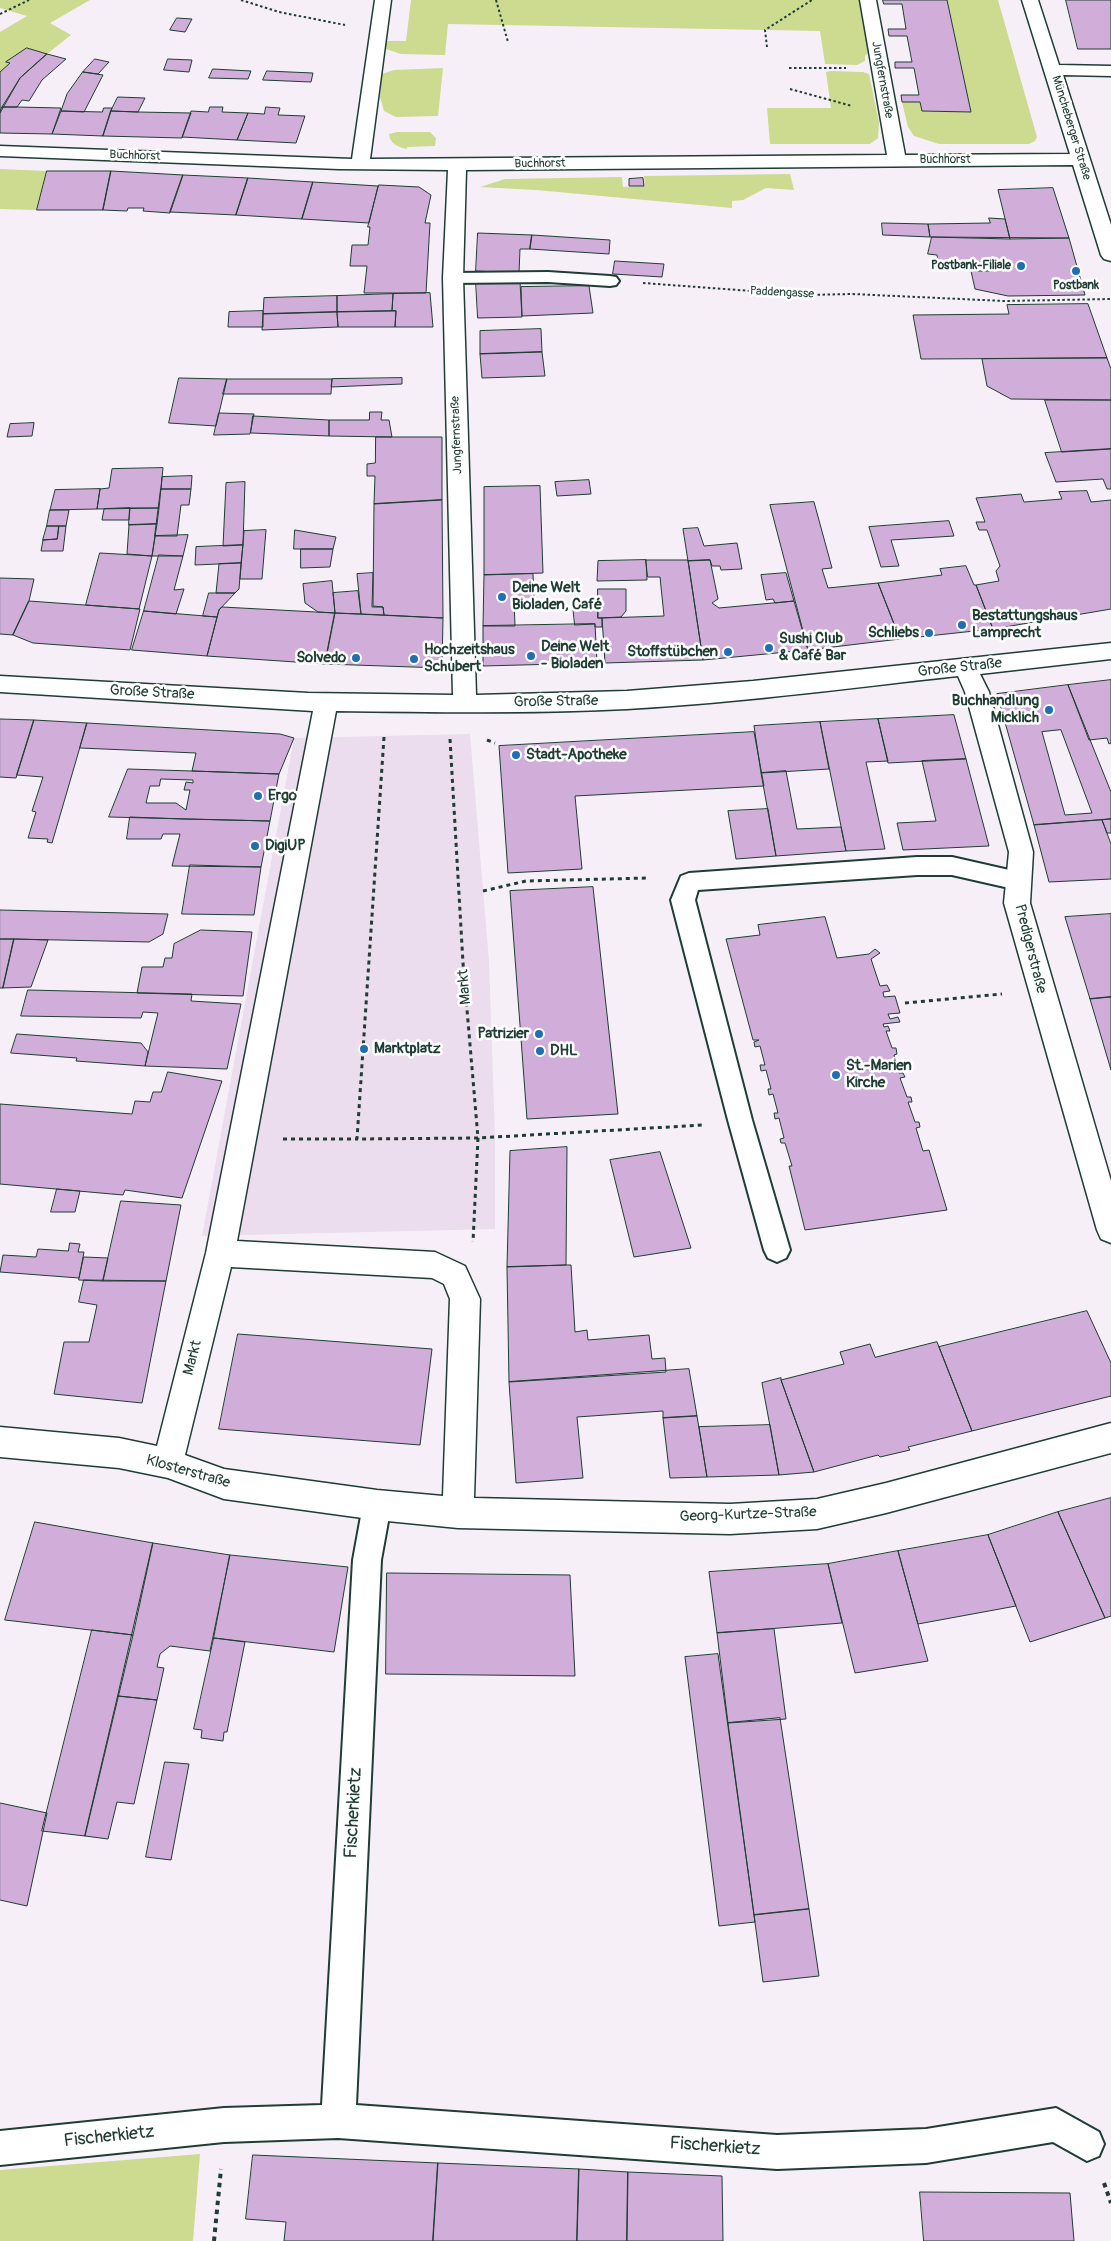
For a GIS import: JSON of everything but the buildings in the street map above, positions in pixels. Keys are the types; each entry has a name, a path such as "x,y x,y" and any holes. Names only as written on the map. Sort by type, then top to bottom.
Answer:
{"street":[{"path":"360,164 376,36 383,0"},
{"name":"Jungfernstraße","path":"868,0 897,160"},
{"name":"Müncheberger Straße","path":"1030,0 1111,255"},
{"path":"1053,70 1111,71"},
{"name":"Buchhorst","path":"0,151 360,164 457,165 1080,159"},
{"name":"Jungfernstraße","path":"456,704 457,447 453,278 457,165"},
{"name":"Große Straße","path":"0,684 326,702 456,704 627,700 753,690 1111,651"},
{"name":"Predigerstraße","path":"966,667 977,692 1021,852 1017,903 1019,912 1111,1230"},
{"name":"Markt","path":"168,1463 220,1253 326,702"},
{"path":"220,1253 435,1265 455,1275 465,1300 458,1513"},
{"name":"Georg-Kurtze-Straße","path":"377,1505 458,1513 730,1518 817,1514 886,1498 1111,1438"},
{"name":"Klosterstraße","path":"0,1442 119,1453 168,1463 224,1484 377,1505"}],"lane":[{"path":"453,278 548,277 610,281"},
{"path":"777,1250 740,1120 683,900 689,882 917,866 952,866 1018,881"},
{"name":"Fischerkietz","path":"338,2122 367,1560 377,1505"},
{"name":"Fischerkietz","path":"0,2148 224,2125 338,2122 777,2152 926,2146 1056,2125 1086,2144"}],"path":[{"path":"0,14 29,0"},
{"path":"241,0 278,12 335,22 376,36"},
{"path":"496,0 508,42"},
{"path":"767,47 765,30 812,0"},
{"path":"789,68 880,68"},
{"path":"790,89 858,108 890,122"},
{"name":"Paddengasse","path":"610,281 806,295 852,294 1004,301 1111,299"},
{"name":"Markt","path":"456,704 464,963 478,1138 475,1228 465,1300"},
{"path":"357,1138 370,929 383,769"},
{"path":"483,891 526,881 648,878"},
{"path":"906,1004 1002,994"},
{"path":"242,1140 478,1138 699,1126 740,1120"},
{"path":"214,2241 224,2125"}],"shaded area":[{"name":"Marktplatz","path":"470,734 489,961 495,1137 495,1229 202,1236 294,738"}],"green space":[{"path":"0,0 90,0 50,23 71,35 47,54 0,113 0,32 27,16 0,8"},
{"path":"411,0 861,0 869,52 865,56 865,61 857,65 825,64 820,31 448,24 445,55 401,54 386,49 382,41 406,41"},
{"path":"947,0 998,0 1037,137 1035,141 1029,144 939,144 914,136 908,127 902,102 920,102 923,111 970,112"},
{"path":"443,68 438,116 396,117 384,111 380,97 382,74 394,70"},
{"path":"826,72 863,72 869,74 879,122 878,138 870,144 770,144 767,108 831,108"},
{"path":"397,132 430,132 436,138 435,146 407,147 407,149 401,147 393,143 389,134"},
{"path":"0,169 47,171 37,210 0,209"},
{"path":"790,174 794,190 766,188 743,200 732,201 732,208 536,190 480,187 505,179 622,177 623,187 645,186 644,176"},
{"path":"200,2154 193,2241 0,2241 0,2170"}],"place":[{"name":"Postbank-Filiale","path":"1021,266"},
{"name":"Postbank","path":"1076,271"},
{"name":"Deine Welt Bioladen, Café","path":"502,597"},
{"name":"Bestattungshaus Lamprecht","path":"962,625"},
{"name":"Schliebs","path":"929,633"},
{"name":"Sushi Club & Café Bar","path":"769,648"},
{"name":"Stoffstübchen","path":"728,652"},
{"name":"Deine Welt - Bioladen","path":"531,656"},
{"name":"Solvedo","path":"356,658"},
{"name":"Hochzeitshaus Schubert","path":"414,659"},
{"name":"Buchhandlung Micklich","path":"1049,710"},
{"name":"Stadt-Apotheke","path":"516,755"},
{"name":"Ergo","path":"258,796"},
{"name":"DigiUP","path":"255,846"},
{"name":"Patrizier","path":"539,1034"},
{"name":"Marktplatz","path":"364,1049"},
{"name":"DHL","path":"540,1051"},
{"name":"St.-Marien Kirche","path":"836,1075"}]}
